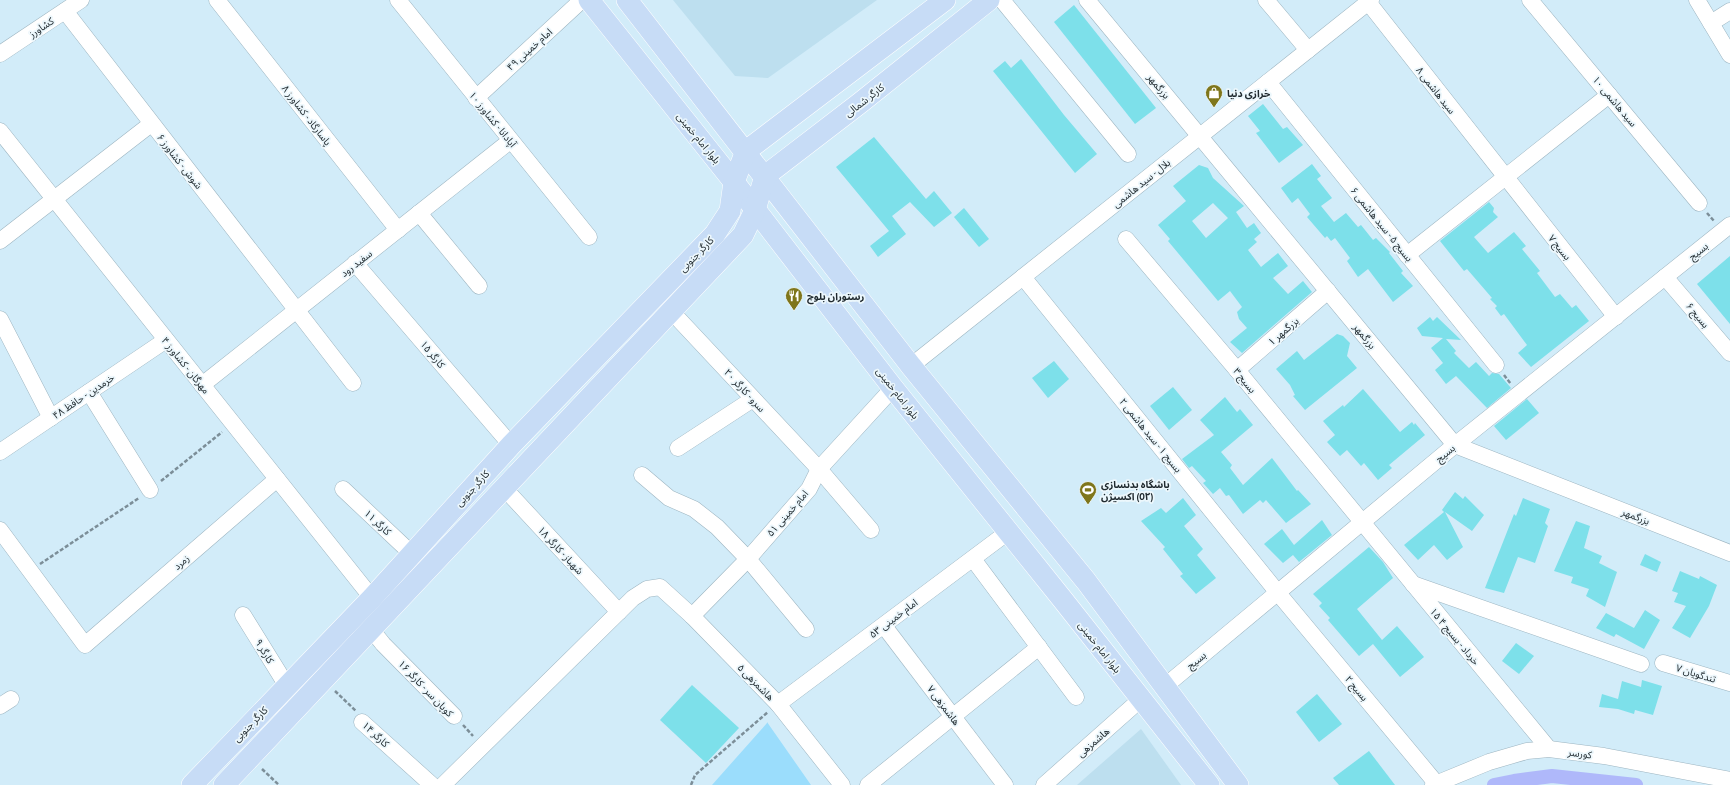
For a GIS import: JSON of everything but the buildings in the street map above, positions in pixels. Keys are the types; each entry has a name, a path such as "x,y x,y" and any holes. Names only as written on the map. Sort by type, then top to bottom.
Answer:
{"main road":[{"name":"بلوار امام خمینی","path":"589,0 734,182 893,388 1209,785"},
{"path":"627,0 912,366 1086,581 1238,785"},
{"path":"734,182 746,151 945,0"},
{"name":"کارگر شمالی","path":"765,176 860,103 989,0"},
{"path":"843,77 839,83 837,91 840,98 846,103 853,105 860,103"},
{"path":"755,210 765,176"},
{"name":"کارگر جنوبی","path":"192,785 372,598 510,445 715,234 730,211 734,182"},
{"name":"کارگر جنوبی","path":"224,785 743,235 755,210"},
{"path":"510,445 528,463"}],"street":[{"name":"کشاورز","path":"0,54 81,0"},
{"name":"پاسارگاد - کشاورز ۸","path":"217,0 398,230"},
{"name":"آپادانا - کشاورز ۱۰","path":"398,0 510,141 589,237"},
{"name":"امام خمینی ۴۹","path":"476,98 582,0"},
{"path":"1002,0 1128,154"},
{"name":"بزرگمهر","path":"1087,0 1455,445 1730,553"},
{"path":"1266,0 1308,50"},
{"name":"سید هاشمی ۱۰","path":"1530,0 1699,203"},
{"path":"1697,0 1730,55"},
{"name":"بلال - سید هاشمی","path":"912,366 1369,1"},
{"name":"سید هاشمی ۸","path":"1369,1 1505,178"},
{"name":"شوش - کشاورز ۶","path":"65,10 151,124 353,383"},
{"path":"1711,23 1730,11"},
{"name":"بسیج ۵ - سید هاشمی ۶","path":"1268,82 1496,365"},
{"path":"1407,255 1609,95"},
{"path":"0,242 151,124"},
{"name":"مهرگان - کشاورز ۴","path":"0,131 372,598"},
{"name":"سفید رود","path":"202,384 510,141"},
{"name":"بسیج ۷","path":"1505,178 1616,317"},
{"path":"419,212 480,286"},
{"name":"بسیج","path":"1164,687 1455,445 1726,228"},
{"name":"بسیج ۳","path":"1126,239 1237,370 1362,522"},
{"name":"کارگر ۱۵","path":"355,263 510,445"},
{"name":"بسیج ۱ - سید هاشمی ۲","path":"1023,277 1278,593"},
{"name":"بسیج ۶","path":"1665,277 1730,353"},
{"name":"بزرگمهر ۱","path":"1237,370 1328,291"},
{"name":"سرو - کارگر ۲۰","path":"671,311 819,470 871,530"},
{"path":"0,319 51,418"},
{"name":"خرمدین - حافظ ۴۸","path":"0,452 166,340"},
{"name":"امام خمینی ۵۱","path":"692,616 748,558 809,489 819,470 893,388"},
{"path":"89,392 150,490"},
{"path":"678,448 753,399"},
{"path":"642,475 669,498 694,509 717,527 748,558 806,629"},
{"name":"زمرد","path":"30,571 85,645 277,479"},
{"name":"شهباز - کارگر ۱۸","path":"504,488 619,612"},
{"name":"کارگر ۱۱","path":"343,489 412,554"},
{"name":"۱۵ خرداد - بسیج ۴","path":"1362,522 1549,749"},
{"path":"0,530 30,571"},
{"name":"امام خمینی ۵۳","path":"778,704 1008,532"},
{"path":"973,559 1076,697"},
{"path":"1413,584 1641,664"},
{"name":"هاشمزهی ۵","path":"619,612 633,598 647,589 660,587 692,616 778,704 842,785"},
{"name":"بسیج ۲","path":"1278,593 1435,784"},
{"path":"443,785 619,612"},
{"name":"کارگر ۹","path":"243,615 287,686"},
{"name":"هاشمزهی ۷","path":"884,626 1005,785"},
{"name":"کوپان سر - کارگر ۱۶","path":"371,629 382,644 454,716"},
{"path":"868,785 1039,647"},
{"name":"تندگویان ۷","path":"1663,663 1730,683"},
{"name":"هاشمزهی","path":"1044,785 1141,699"},
{"name":"کارگر ۱۴","path":"362,722 432,785"},
{"name":"کورسر","path":"1435,784 1489,762 1527,751 1549,749 1604,756 1730,780"}],"path":[{"path":"1699,203 1726,228"},
{"path":"1496,365 1519,394"},
{"path":"30,571 150,490 233,423"},
{"name":"کارگر ۱۴","path":"323,680 359,714 362,722"},
{"path":"691,785 695,775 778,704"},
{"name":"کوپان سر - کارگر ۱۶","path":"454,716 484,746"},
{"path":"250,757 278,785"}],"shaded area":[{"path":"673,0 877,0 768,78 735,76"},
{"path":"767,723 811,785 712,785"},
{"path":"1141,729 1181,785 1077,785"}],"waterway":[{"path":"1494,785 1552,776 1636,785"}],"place":[{"name":"خرازی دنیا","path":"1214,108"},
{"name":"رستوران بلوچ","path":"794,311"},
{"name":"باشگاه بدنسازی اکسیژن (O۲)","path":"1088,505"}]}
